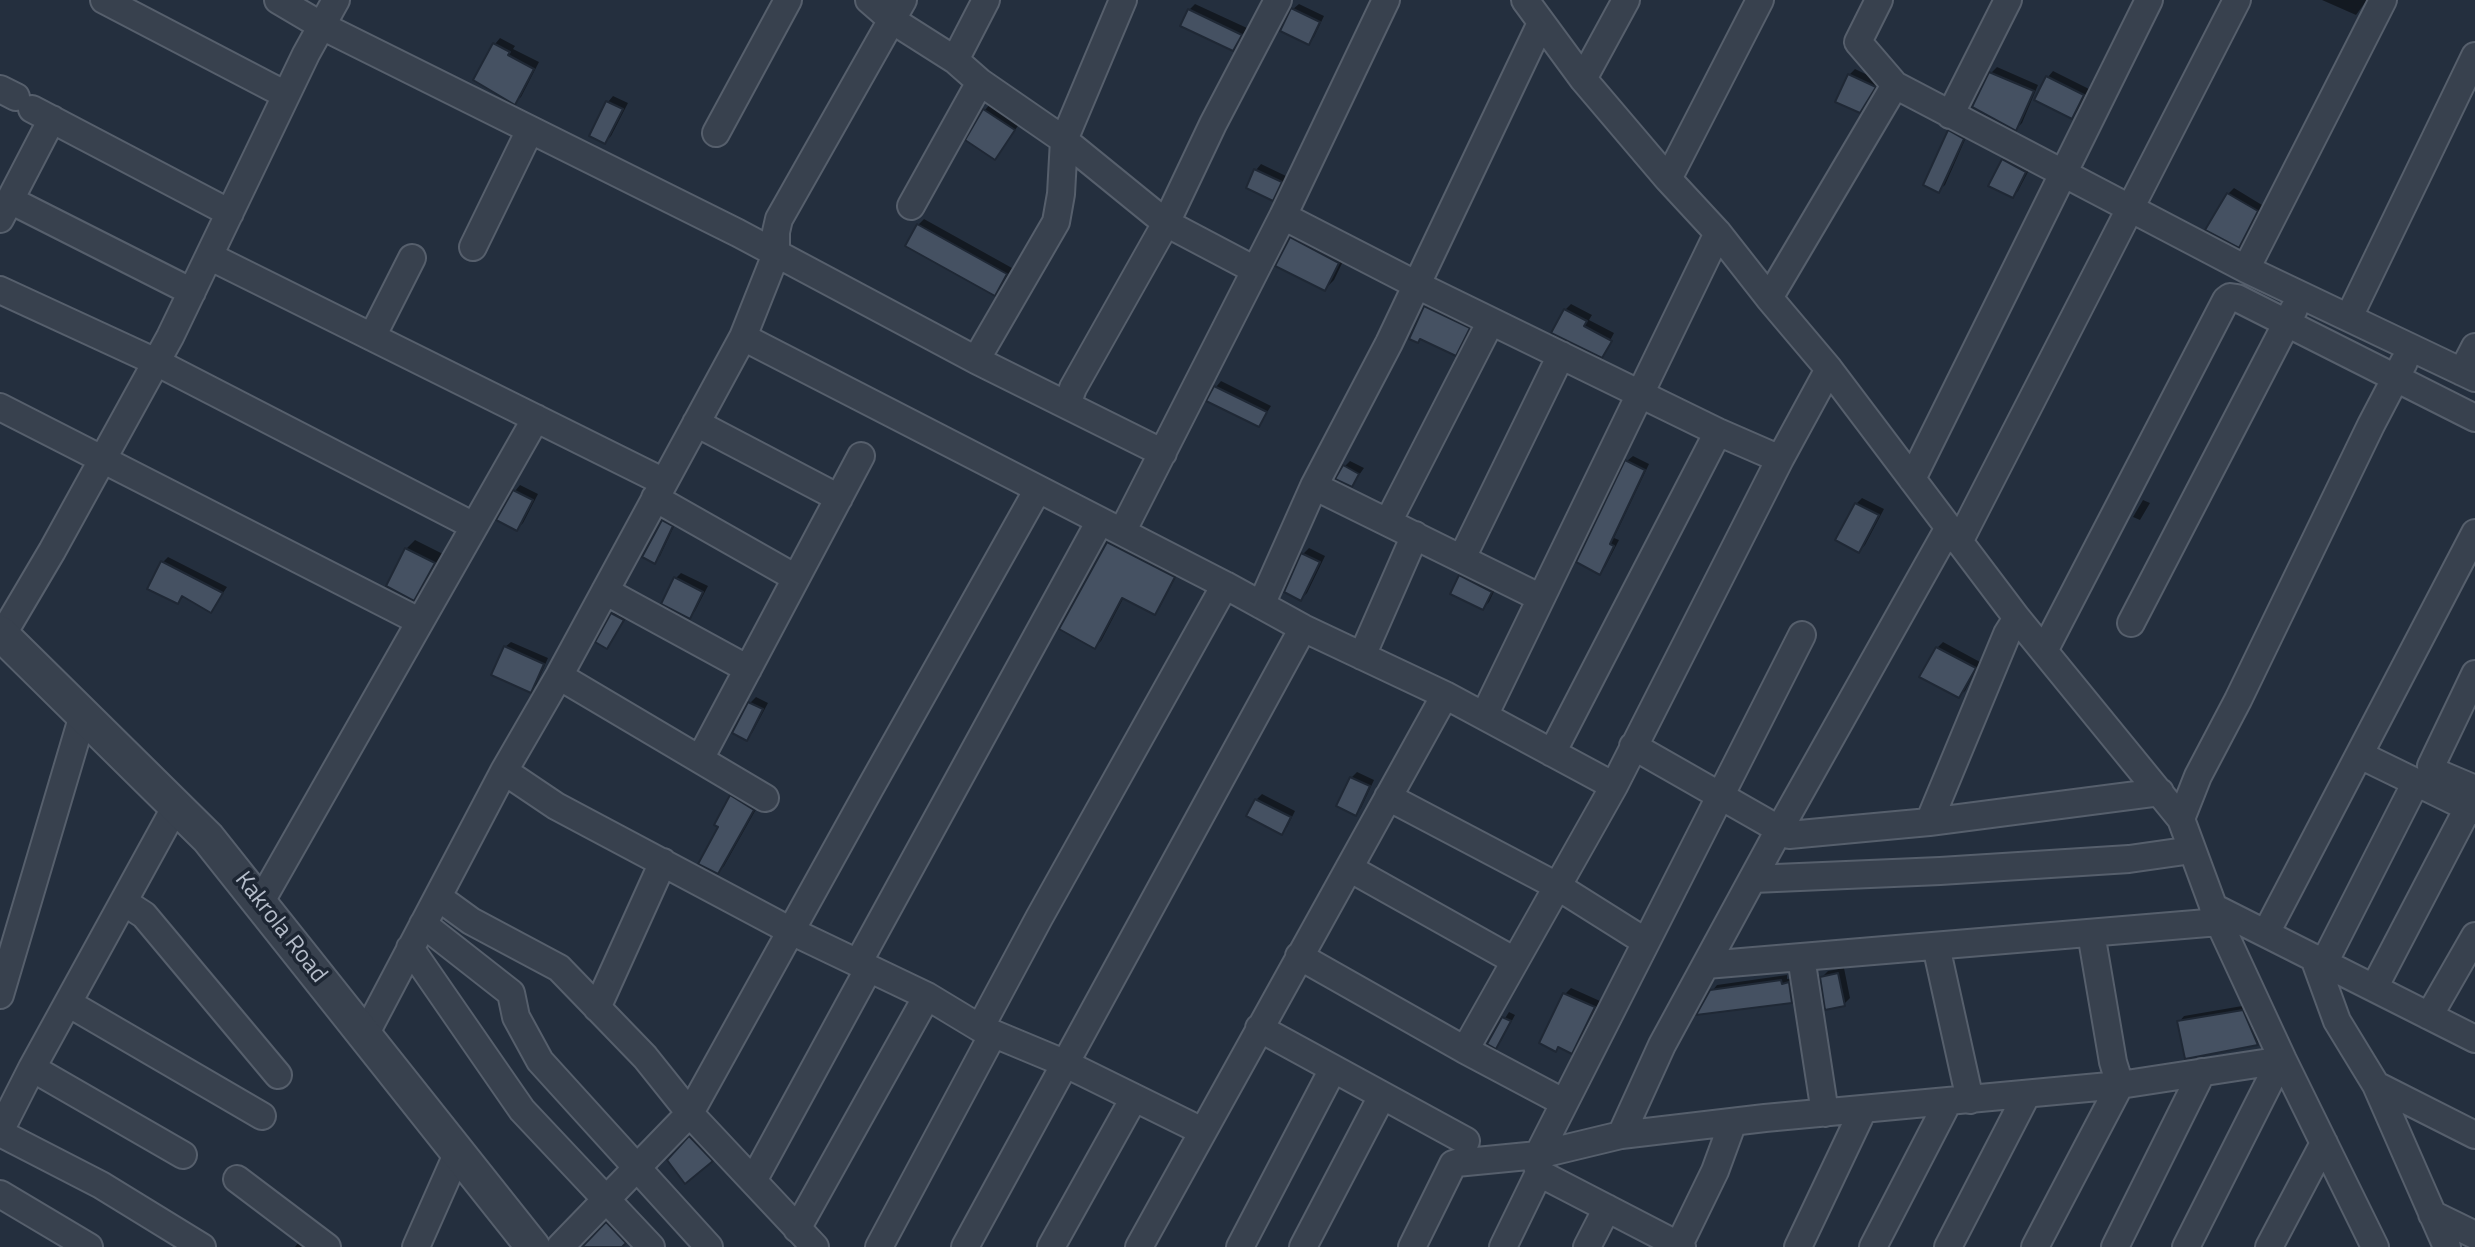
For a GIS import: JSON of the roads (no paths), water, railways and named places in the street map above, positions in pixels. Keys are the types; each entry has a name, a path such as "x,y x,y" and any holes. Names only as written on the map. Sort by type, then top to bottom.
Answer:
{"street":[{"path":"104,0 286,95"},
{"path":"278,0 322,26 776,254 976,360 1163,453"},
{"path":"1,636 103,460 156,362 286,95 336,0"},
{"path":"716,133 788,0"},
{"path":"869,0 897,10 980,82 1064,140 1166,223 1255,270"},
{"path":"955,60 986,0"},
{"path":"976,360 1056,222 1061,194 1064,140 1123,0"},
{"path":"1066,405 1073,387 1166,223 1213,124 1278,0"},
{"path":"753,1181 864,966 1111,527 1163,453 1283,216 1386,0"},
{"path":"1525,0 1583,79 1718,233 1829,369 2017,618 2181,819 2216,915 2281,1061 2375,1247"},
{"path":"1583,79 1626,0"},
{"path":"1668,179 1760,0"},
{"path":"1879,0 1858,42 1895,85 2246,269 2469,375 2475,347"},
{"path":"1950,115 2008,0"},
{"path":"1912,479 2149,0"},
{"path":"1621,1136 1662,1045 1779,830 1954,536 2132,209 2237,0"},
{"path":"2246,269 2383,0"},
{"path":"365,1035 504,771 559,676 743,337 776,254 779,219 897,10"},
{"path":"1261,605 1314,486 1417,285 1541,23"},
{"path":"2349,317 2475,56"},
{"path":"911,206 980,82"},
{"path":"1769,298 1895,85"},
{"path":"192,292 5,210 25,103 230,213"},
{"path":"473,247 530,130"},
{"path":"1283,216 1417,285 1718,432 1780,459"},
{"path":"1484,716 1718,233"},
{"path":"209,256 536,418 660,490 796,578"},
{"path":"372,337 412,258"},
{"path":"0,290 156,362 474,526"},
{"path":"2131,623 2301,295"},
{"path":"2044,651 2226,300 2230,297 2237,298 2475,418"},
{"path":"1388,522 1491,321"},
{"path":"743,337 1225,585 1303,628 1445,695 1614,786"},
{"path":"2181,819 2197,776 2238,700 2371,425 2412,348"},
{"path":"1462,558 1561,355"},
{"path":"1465,1050 1614,786 1780,459 1829,369"},
{"path":"0,407 419,621"},
{"path":"260,903 536,418"},
{"path":"696,423 839,498"},
{"path":"1552,753 1718,432"},
{"path":"701,760 861,456"},
{"path":"1314,486 1541,598"},
{"path":"560,1247 690,1113 1038,489"},
{"path":"2266,933 2475,533"},
{"path":"1362,656 1415,536"},
{"path":"879,1247 987,1031 1039,918 1225,585"},
{"path":"605,591 748,669"},
{"path":"1929,822 2007,634 2017,618"},
{"path":"965,1247 1303,628"},
{"path":"1503,1247 1563,1102 1801,635"},
{"name":"Kakrola Road","path":"1,636 208,838 533,1247"},
{"path":"2473,803 2431,766 2475,674"},
{"path":"559,676 765,798"},
{"path":"1139,1247 1445,695"},
{"path":"0,995 83,715"},
{"path":"1633,746 1789,835 1929,822 2160,792"},
{"path":"2361,755 2416,782 2473,803"},
{"path":"504,771 556,806 791,931 927,996 987,1031 1064,1063 1202,1131"},
{"path":"2416,782 2319,961 2337,1021 2376,1085 2447,1247"},
{"path":"1388,797 1557,886 1646,942"},
{"path":"2374,988 2473,803"},
{"path":"176,806 32,1068 0,1132 101,1185 202,1247"},
{"path":"1753,879 2129,859 2192,850"},
{"path":"597,1008 663,862"},
{"path":"1349,868 1515,961"},
{"path":"438,897 471,921 559,968 645,1057 690,1113 806,1238 927,996"},
{"path":"124,901 144,915 278,1075"},
{"path":"1706,965 2091,933 2216,915 2266,933 2475,1039"},
{"path":"424,924 511,993 516,1017 540,1060 709,1247"},
{"path":"2035,1247 2120,1084 2113,1062 2091,933"},
{"path":"2429,1016 2475,936"},
{"path":"1873,1247 1959,1101 1936,946"},
{"path":"410,948 522,1110 651,1247"},
{"path":"1300,956 1465,1050 1563,1102"},
{"path":"1801,957 1825,1113"},
{"path":"68,1003 262,1116"},
{"path":"1259,1028 1466,1141"},
{"path":"1412,1247 1453,1164 1538,1164 1621,1136 1733,1122 2120,1084 2281,1061"},
{"path":"2186,1247 2281,1061"},
{"path":"32,1068 183,1155"},
{"path":"1240,1247 1334,1069"},
{"path":"2115,1247 2202,1072"},
{"path":"2376,1085 2475,1136"},
{"path":"1948,1247 2027,1094"},
{"path":"1303,1247 1382,1096"},
{"path":"1051,1247 1134,1098"},
{"path":"1798,1247 1863,1110"},
{"path":"1538,1164 1607,1208 1681,1246 1733,1122"},
{"path":"2270,1247 2324,1143"},
{"path":"416,1247 458,1152"},
{"path":"237,1179 327,1247"},
{"path":"0,1194 89,1247"},
{"path":"1587,1247 1607,1208"},
{"path":"2432,1214 2475,1235"}]}
